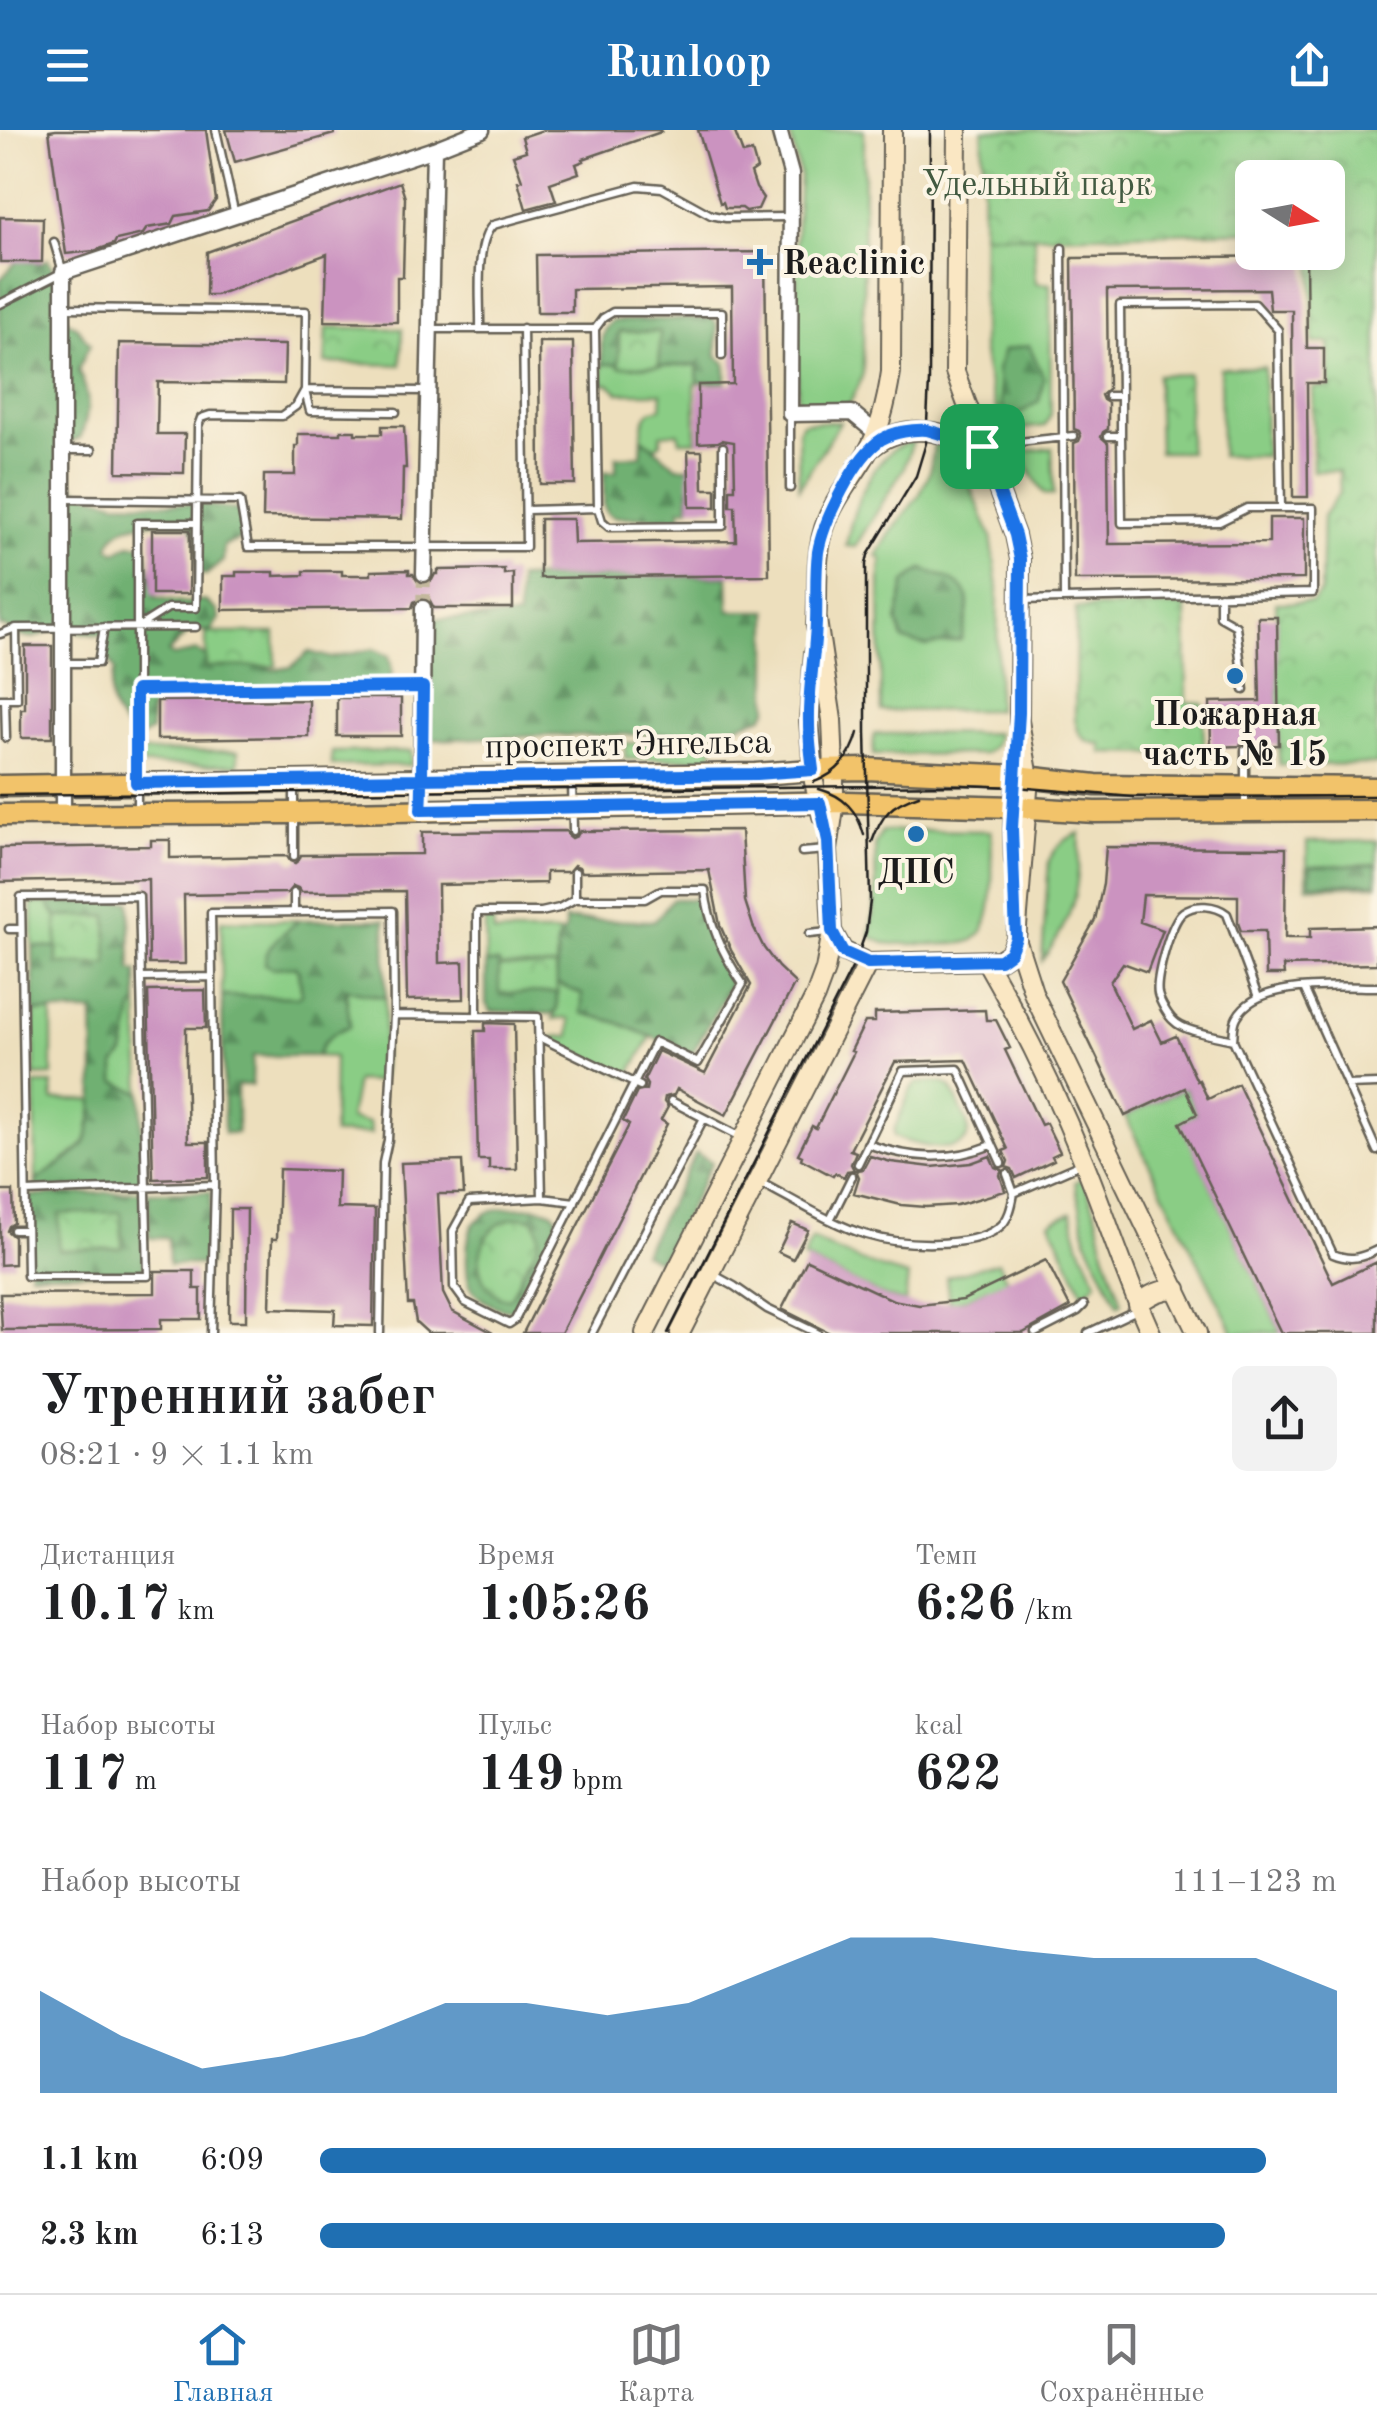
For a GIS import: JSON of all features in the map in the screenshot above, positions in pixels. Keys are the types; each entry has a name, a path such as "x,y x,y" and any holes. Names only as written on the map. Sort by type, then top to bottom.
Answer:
{"main road":[{"path":"827,803 813,770 808,720 818,552 826,521 872,442 888,392 892,130"},
{"path":"832,931 843,952 868,963 1000,960 1010,953 1016,938 1023,777 1018,548 955,372 957,130"},
{"path":"872,442 918,430 982,446"},
{"path":"645,1333 826,970 832,931 827,803 834,769 832,720 816,620"},
{"name":"проспект Энгельса","path":"0,786 756,774 834,769 1023,777 1096,785 1377,788"},
{"name":"проспект Энгельса","path":"0,814 827,803 1096,812 1377,810"},
{"path":"1016,938 1034,995 1198,1333"},
{"path":"986,962 1012,1006 1084,1162 1152,1333"},
{"path":"680,1333 868,963"},
{"path":"1139,1307 1156,1293 1176,1289"}],"street":[{"path":"63,814 63,272 482,130"},
{"path":"779,130 791,174 790,414 852,414 872,442"},
{"path":"424,574 434,149"},
{"path":"421,810 424,608"}],"lane":[{"path":"216,130 235,214"},
{"path":"480,329 482,246 485,232 493,225 638,186 662,188 711,215 790,217"},
{"path":"0,304 63,272 54,242"},
{"path":"1062,248 1064,599"},
{"path":"1020,600 1313,593 1313,508 1281,508 1247,508 1219,522 1122,522 1120,305 1255,304 1278,330 1281,508"},
{"path":"63,308 306,310 305,390 310,411 396,412"},
{"path":"722,356 722,312 613,312 595,328 598,508 602,520 609,527 724,526 723,447"},
{"path":"63,499 240,501 248,547 526,547 523,328"},
{"path":"430,329 595,328"},
{"path":"305,390 428,391"},
{"path":"138,627 168,608 196,608 201,418 282,416 296,406 305,390"},
{"path":"1063,396 1074,396"},
{"path":"1108,396 1121,396"},
{"path":"790,414 790,488"},
{"path":"982,446 1074,436"},
{"path":"1108,436 1121,436"},
{"path":"63,450 92,450"},
{"path":"527,510 598,508"},
{"path":"136,814 137,523 197,523"},
{"path":"1220,595 1220,616 1236,626 1244,690"},
{"path":"63,663 98,663 104,627"},
{"path":"0,634 16,628 196,627"},
{"path":"6,738 3,699 17,699 16,628"},
{"path":"136,690 423,687"},
{"path":"1245,750 1246,811"},
{"path":"572,777 574,831"},
{"path":"294,782 294,856"},
{"path":"802,852 828,845"},
{"path":"574,872 576,899"},
{"path":"478,1016 477,912 541,912 576,899 645,899 661,890 705,890 714,928 743,984 698,1064 656,1042 515,1320 510,1324 470,1305 454,1287 453,1231 469,1202 542,1198 574,1202"},
{"path":"294,892 294,912"},
{"path":"139,896 148,1276 27,1276 22,929 21,897 139,896"},
{"path":"1234,1040 1182,1026 1172,1020 1158,995 1158,978 1174,925 1183,912 1204,906 1219,907 1226,914 1258,997"},
{"path":"210,1333 215,1185 211,912 393,911 394,1015 388,1140 382,1163 380,1333"},
{"path":"9,929 22,929"},
{"path":"809,934 832,931"},
{"path":"141,978 212,978"},
{"path":"1377,986 1304,987 1258,997 1244,1006 1235,1020 1234,1040 1334,1254 1348,1260 1377,1250"},
{"path":"1304,987 1377,1151"},
{"path":"394,1015 538,1016 542,1198"},
{"path":"539,1037 637,1085"},
{"path":"858,1164 903,1070 958,1069 1001,1163"},
{"path":"1347,1085 1377,1084"},
{"path":"671,1101 744,1138"},
{"path":"592,1333 704,1118"},
{"path":"867,1144 890,1152 948,1158 992,1145"},
{"path":"1014,1193 1084,1162"},
{"path":"757,1181 868,1236 906,1243 943,1243 997,1230 1008,1214 1014,1193 1007,1174"},
{"path":"830,1218 852,1176"},
{"path":"26,1192 215,1185"},
{"path":"14,1230 26,1230"},
{"path":"710,1273 767,1310 817,1333"},
{"path":"1035,1333 1084,1305"},
{"path":"1088,1333 1139,1307"}],"green space":[{"path":"789,130 864,130 863,373 848,407 798,407 796,241 800,174"},
{"path":"983,130 1019,236 1034,236 1036,283 1050,284 1051,414 1045,426 1006,431 986,369 982,347"},
{"name":"Удельный парк","path":"983,130 1377,130 1377,764 1279,765 1276,603 1312,602 1321,592 1323,516 1340,492 1339,471 1313,471 1313,388 1330,387 1329,343 1313,343 1312,270 1345,270 1345,160 1235,160 1235,231 982,234"},
{"path":"48,259 58,281 55,312 78,328 90,344 78,370 87,396 86,420 80,438 59,448 60,470 81,492 116,502 198,504 238,510 243,526 239,540 224,545 223,561 206,575 198,574 197,540 190,525 143,523 113,537 109,547 116,552 129,544 145,545 155,597 187,603 204,600 217,611 219,618 211,631 190,631 168,652 173,656 197,651 217,663 242,661 274,670 291,667 309,652 331,658 373,649 389,656 392,671 388,690 352,696 316,683 279,697 205,688 182,698 158,695 151,699 151,731 138,739 113,709 110,691 115,671 107,656 108,636 76,632 64,622 29,638 0,626 0,280 17,261 41,263"},
{"path":"708,318 717,326 717,356 726,363 726,382 698,383 697,365 659,366 659,332 620,332 619,364 602,364 603,334 613,321"},
{"path":"327,327 402,329 401,365 325,363"},
{"path":"619,332 660,332 659,366 619,367"},
{"path":"1029,345 1044,378 1039,401 1015,417 1002,409 997,370 1004,350"},
{"path":"602,364 698,365 696,441 680,441 678,432 661,434 661,443 654,448 642,438 642,430 650,411 661,408 662,393 619,393 603,384"},
{"path":"1264,367 1265,456 1221,456 1220,368"},
{"path":"1188,374 1189,452 1159,452 1157,375"},
{"path":"806,422 840,422 799,488 798,430"},
{"path":"642,438 677,467 698,467 698,487 689,488 689,508 681,508 681,517 614,517 607,513 604,472 616,472 616,457 641,456"},
{"path":"913,441 904,468 855,547 846,546 856,508 874,471 891,451"},
{"path":"935,441 949,449 963,469 991,536 998,587 997,710 881,711 882,559 877,556 920,494 930,472"},
{"path":"1052,448 1054,495 1044,494 1018,452"},
{"path":"923,569 951,580 965,592 968,610 961,640 927,646 903,640 897,622 905,582"},
{"path":"728,576 729,611 768,611 768,708 762,717 714,733 430,740 430,619 518,617 518,578"},
{"path":"1186,606 1187,702 1203,703 1204,755 1102,753 1102,744 1083,738 1075,719 1076,608"},
{"path":"206,633 275,633 276,666 206,667"},
{"path":"997,733 993,746 983,754 873,755 874,734"},
{"path":"625,743 713,743 713,759 625,759"},
{"path":"238,751 238,765 141,765 141,752"},
{"path":"411,751 411,765 332,766 332,752"},
{"path":"920,830 991,831 990,908 980,934 971,941 893,944 870,936 876,895 875,844 882,831 913,831 913,838 919,838"},
{"path":"1080,833 1078,871 1069,915 1042,961 1049,860 1062,843"},
{"path":"1377,841 1377,885 1307,887 1307,842"},
{"path":"1377,864 1377,883 1310,884 1310,866"},
{"path":"672,899 699,899 707,933 731,984 692,1054 616,1022 582,1013 582,994 557,984 557,945 565,932 565,920 655,921"},
{"path":"130,901 131,970 137,971 138,1003 124,1054 115,1065 115,1082 141,1093 143,1183 36,1189 36,1181 71,1157 86,1141 92,1115 94,1059 93,1012 34,1012 33,947 57,947 57,964 107,916 57,917 48,903"},
{"path":"32,903 48,903 57,917 57,947 33,947"},
{"path":"107,916 108,964 57,964 57,917"},
{"path":"299,920 288,930 273,968 294,966 302,994 222,996 221,921"},
{"path":"299,920 385,920 386,998 346,989 350,1026 330,1037 318,1056 253,1056 252,1085 237,1085 237,1133 224,1133 222,996 302,994 295,966 273,968 265,964 272,944"},
{"path":"485,920 493,920 494,933 561,933 556,967 499,967 498,963 486,963"},
{"path":"486,963 499,963 500,993 557,992 557,1010 553,1014 491,1011 486,1004"},
{"path":"499,967 556,967 557,992 499,993"},
{"path":"557,984 582,994 583,1013 652,1035 628,1077 553,1041 553,1037 570,1036 570,1019 553,1019"},
{"path":"345,989 386,998 382,1076 378,1082 356,1081 349,1119 369,1123 371,1134 333,1134 334,1057 318,1056 330,1037 350,1026"},
{"path":"138,1003 141,1093 115,1082 115,1065 124,1054"},
{"path":"34,1012 52,1012 52,1075 35,1076"},
{"path":"918,1083 942,1083 951,1088 968,1126 966,1139 960,1144 938,1148 894,1136 910,1091"},
{"path":"35,1084 52,1084 53,1100 94,1100 87,1140 36,1181"},
{"path":"1185,1088 1197,1114 1181,1123 1281,1333 1234,1333 1125,1116"},
{"path":"696,1153 712,1162 668,1250 657,1260 643,1253"},
{"path":"1083,1178 1122,1303 1118,1305 1087,1240 1075,1182"},
{"path":"142,1191 144,1272 30,1273 29,1196"},
{"path":"148,1192 211,1192 209,1264 169,1265 168,1238 149,1238"},
{"path":"533,1207 549,1210 558,1222 514,1309 503,1309 485,1301 469,1283 469,1238 473,1225 490,1211","holes":["485,1237 532,1258 522,1272 517,1290 499,1297"]},
{"path":"121,1212 122,1248 59,1250 59,1214"},
{"path":"1071,1212 1080,1245 1097,1282 1084,1295 1050,1222"},
{"path":"522,1217 534,1220 539,1239 508,1299 494,1293 485,1282 480,1255 493,1229"},
{"path":"812,1239 908,1276 905,1303 803,1258"},
{"path":"998,1262 1009,1279 949,1303 946,1277"}],"building":[{"path":"206,130 216,200 208,211 176,216 172,224 147,228 143,234 116,240 94,251 66,254 49,131"},
{"path":"226,130 334,130 334,134 235,162"},
{"path":"543,130 661,132 583,159 576,164 579,173 550,183 556,201 526,209 513,155 526,151 522,137"},
{"path":"698,130 734,130 743,154 752,152 757,169 751,173 763,198 758,209 725,208 720,203"},
{"path":"400,182 405,198 403,277 397,277 397,322 325,321 327,254 216,295 206,295 207,252"},
{"path":"0,217 43,218 42,262 0,262"},
{"path":"765,252 769,575 540,578 540,519 573,519 574,543 736,541 735,506 730,506 730,489 735,489 734,442 698,443 698,385 733,384 732,287 572,289 572,312 537,312 536,255"},
{"path":"1235,257 1235,270 1306,270 1307,348 1324,348 1324,383 1307,383 1308,497 1293,497 1292,310 1270,310 1268,289 1107,290 1108,389 1101,395 1108,403 1108,429 1101,437 1108,443 1109,544 1269,543 1269,518 1304,518 1304,579 1075,580 1074,443 1081,436 1074,429 1072,258"},
{"path":"539,342 573,342 575,484 540,484"},
{"path":"119,343 285,345 284,384 158,382 157,434 185,434 184,473 117,472"},
{"path":"382,426 404,426 402,519 263,517 264,475 295,475 298,434 382,434"},
{"path":"688,451 702,451 703,489 716,489 716,507 690,507"},
{"path":"152,530 190,530 189,594 152,594"},
{"path":"504,569 504,574 513,573 513,608 434,608 429,599 422,598 412,608 223,610 223,576 236,576 236,572 274,572 274,576 342,571 342,575 371,575 371,571 409,570 425,585 438,570"},
{"path":"1258,617 1277,617 1279,745 1244,743 1211,747 1210,702 1260,701"},
{"path":"25,646 52,646 52,738 21,738"},
{"path":"337,698 401,698 401,736 337,736"},
{"path":"309,700 309,737 157,739 157,701"},
{"path":"741,830 745,901 753,926 778,967 795,983 726,1115 677,1089 674,1095 665,1097 668,1107 661,1120 667,1124 561,1333 523,1333 629,1125 623,1121 637,1092 646,1090 644,1080 658,1051 705,1073 751,985 720,925 709,870 582,872 574,865 568,872 546,872 546,883 438,885 439,963 463,962 464,999 407,1000 405,891 301,892 293,886 287,893 184,895 185,964 149,964 148,879 0,882 0,848 151,846 151,840 170,840 170,858 287,856 295,863 301,855 422,854 422,832 566,831 572,838 580,831"},
{"path":"1106,847 1286,848 1285,938 1310,938 1310,928 1377,926 1377,964 1283,966 1284,975 1266,975 1265,931 1241,931 1238,896 1143,895 1140,922 1163,930 1147,972 1123,963 1110,982 1132,1029 1151,1020 1162,1042 1176,1036 1208,1099 1238,1084 1333,1283 1377,1262 1377,1333 1281,1333 1180,1123 1197,1114 1185,1088 1125,1116 1060,981 1095,920"},
{"path":"205,990 206,1028 186,1028 186,1061 188,1142 208,1142 208,1177 153,1179 148,991"},
{"path":"985,1010 986,1020 996,1020 1010,1048 1005,1050 1041,1125 1046,1123 1060,1152 1052,1156 1054,1160 1016,1178 1012,1169 1006,1167 1008,1161 1003,1151 1008,1149 966,1060 895,1062 850,1150 856,1152 851,1164 854,1170 847,1171 844,1177 835,1173 833,1176 801,1159 798,1154 812,1126 816,1128 865,1022 875,1022 875,1013"},
{"path":"485,1023 514,1024 517,1169 489,1169 489,1160 478,1160 475,1031 485,1031"},
{"path":"870,1156 932,1167 971,1163 990,1156 995,1167 1002,1170 1005,1191 957,1205 926,1207 854,1193 859,1177 856,1170 863,1169"},
{"path":"462,1161 464,1194 438,1194 443,1293 452,1311 493,1333 428,1333 416,1322 413,1304 408,1304 401,1163"},
{"path":"279,1169 338,1171 337,1208 375,1209 373,1326 334,1325 335,1310 270,1308"},
{"path":"0,1191 13,1191 14,1223 7,1231 14,1237 14,1264 0,1265"},
{"path":"230,1209 247,1209 246,1321 229,1321"},
{"path":"792,1223 808,1230 793,1259 778,1252"},
{"path":"807,1260 893,1300 919,1305 963,1300 1046,1260 1070,1307 1023,1333 830,1333 782,1309"},
{"path":"155,1271 194,1271 194,1289 201,1289 201,1319 161,1319 161,1329 2,1330 0,1294 155,1293"}],"tunnel":[{"path":"423,608 424,574"}],"tram line":[{"path":"668,1333 856,960 866,932 870,901 866,564 916,476 926,443 930,130"},
{"path":"814,782 842,763 858,733"},
{"path":"0,795 959,785 1133,797 1377,796"},
{"path":"819,789 848,805 864,835"},
{"path":"872,842 889,811 919,795"}],"place":[{"name":"Reaclinic","path":"760,262"},
{"name":"Пожарная часть № 15","path":"1235,676"},
{"name":"ДПС","path":"916,834"}],"route":[{"path":"982,446 927,430 882,438 868,450 826,521 818,552 808,720 813,770 756,774 422,780 136,783 136,690 423,687 422,776 422,780 422,802 421,810 820,803 828,841 832,931 843,952 868,963 1000,960 1010,953 1016,938 1012,829 1019,713 1020,559 982,446"}]}
